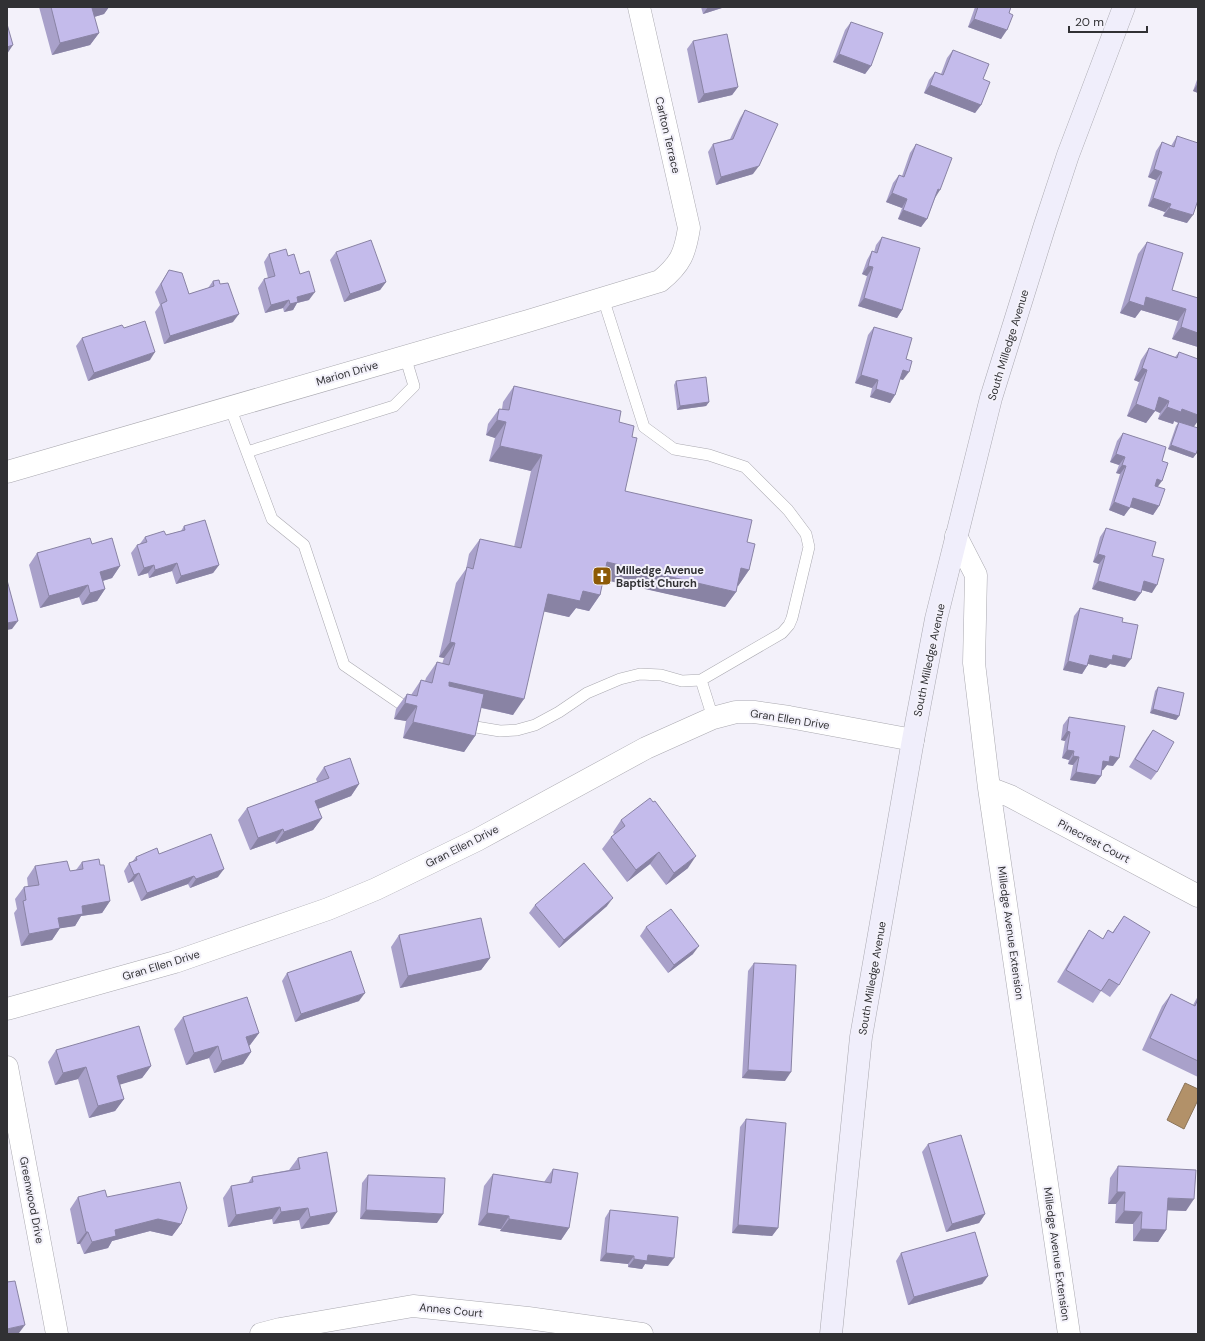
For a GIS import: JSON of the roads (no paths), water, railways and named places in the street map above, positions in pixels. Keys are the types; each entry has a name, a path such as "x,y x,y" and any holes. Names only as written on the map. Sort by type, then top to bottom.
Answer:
{"main road":[{"name":"South Milledge Avenue","path":"831,1334 862,1037 912,740 936,619 991,398 1068,155 1124,7"}],"street":[{"name":"Carlton Terrace","path":"639,7 690,228 687,244 680,262"},
{"name":"Marion Drive","path":"7,472 660,281 680,262"},
{"name":"Milledge Avenue Extension","path":"956,536 976,575 974,663 989,788 1069,1334"},
{"name":"Gran Ellen Drive","path":"7,1009 175,962 328,909 376,889 477,840 646,748 713,718 736,712 754,712 912,740"},
{"name":"Pinecrest Court","path":"989,788 1010,796 1198,896"},
{"name":"Greenwood Drive","path":"7,1067 57,1334"},
{"name":"Annes Court","path":"261,1334 280,1329 413,1306 528,1318 642,1334"}],"lane":[{"path":"476,727 500,731 517,730 535,725 559,712 587,693 620,679 640,674 661,675 682,681 701,680 782,633 789,625 792,618 808,547 806,534 788,510 745,467 709,455 674,449 644,427 603,298"},
{"path":"247,452 394,406 414,386 405,356"},
{"path":"230,407 272,519 304,545 344,665 401,704"},
{"path":"701,680 713,718"}],"place":[{"name":"Milledge Avenue Baptist Church","path":"602,576"}]}
